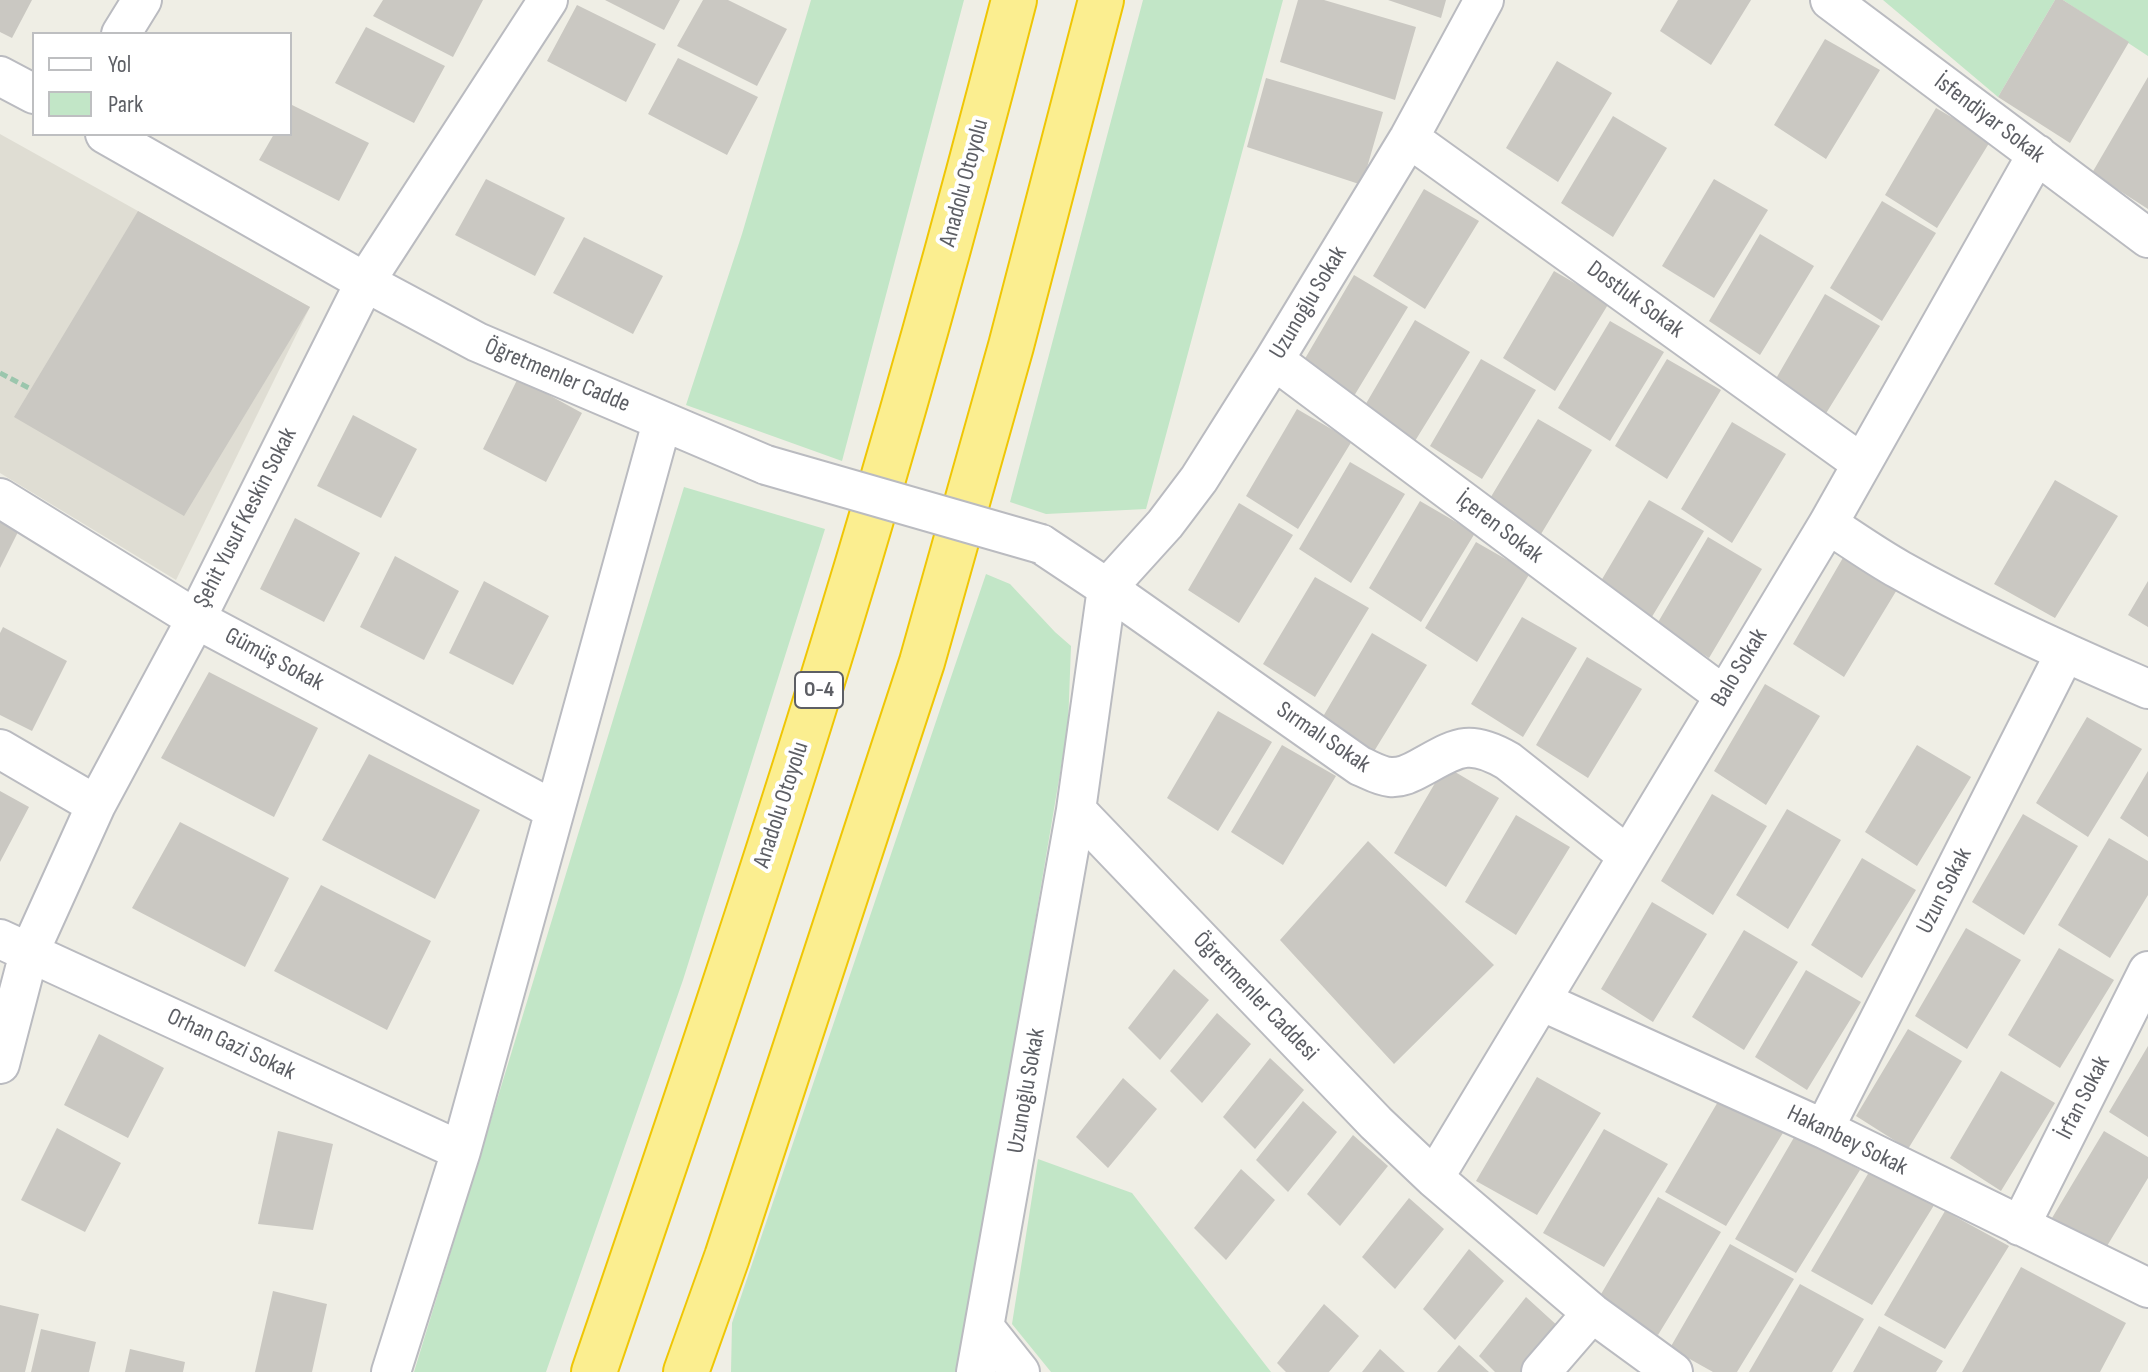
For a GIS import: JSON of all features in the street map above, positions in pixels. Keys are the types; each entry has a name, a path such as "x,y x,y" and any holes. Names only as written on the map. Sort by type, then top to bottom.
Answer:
{"highway":[{"name":"Anadolu Otoyolu","path":"594,1372 745,921 835,639 928,322 1014,0"},
{"path":"686,1372 727,1257 922,662 1011,346 1101,0"}],"street":[{"path":"122,32 142,0"},
{"name":"Şehit Yusuf Keskin Sokak","path":"0,1064 14,946 96,805 196,619 365,282 548,0"},
{"name":"Uzunoğlu Sokak","path":"1107,588 1157,534 1199,479 1409,138 1484,0"},
{"name":"İsfendiyar Sokak","path":"1830,0 2148,238"},
{"path":"0,76 32,93"},
{"name":"Öğretmenler Cadde","path":"109,136 477,342 766,465 1041,544 1107,588"},
{"name":"Dostluk Sokak","path":"1409,138 1861,463"},
{"name":"Balo Sokak","path":"1434,1178 1828,524 2037,154"},
{"name":"İçeren Sokak","path":"1274,360 1723,695"},
{"path":"391,1372 461,1151 662,422"},
{"name":"Gümüş Sokak","path":"0,498 196,619 554,810"},
{"path":"1828,524 1911,576 1953,598 2065,653 2148,689"},
{"path":"1076,810 1107,588"},
{"name":"Sırmalı Sokak","path":"1107,588 1360,766 1392,778 1407,775 1458,748 1491,751 1508,761 1628,856"},
{"name":"Uzun Sokak","path":"1824,1129 2065,653"},
{"path":"0,749 96,805"},
{"name":"Uzunoğlu Sokak","path":"976,1372 1076,810"},
{"name":"Öğretmenler Caddesi","path":"1076,810 1376,1123 1434,1178 1592,1313 1673,1372"},
{"name":"Orhan Gazi Sokak","path":"14,946 461,1151"},
{"name":"İrfan Sokak","path":"2020,1226 2148,971"},
{"name":"Hakanbey Sokak","path":"1541,1001 1824,1129 2148,1288"},
{"path":"1541,1372 1592,1313"},
{"path":"985,1328 1020,1372"}],"path":[{"path":"0,373 31,389"}],"shaded area":[{"path":"0,134 310,307 176,580 0,473"}],"green space":[{"path":"811,0 964,0 842,461 686,405 742,234"},
{"path":"1143,0 1283,0 1146,509 1046,514 1010,502"},
{"path":"1883,0 2055,0 1998,97"},
{"path":"2063,0 2148,0 2148,56"},
{"path":"684,487 825,529 683,980 546,1372 414,1372"},
{"path":"986,574 1010,584 1071,646 1068,726 959,1372 731,1372 732,1323"},
{"path":"1038,1159 1132,1193 1271,1372 1051,1372 1012,1324"}],"building":[{"path":"0,0 32,0 12,38 0,32"},
{"path":"383,0 483,0 453,57 373,16"},
{"path":"605,0 680,0 664,30"},
{"path":"703,0 728,0 787,29 757,86 677,46"},
{"path":"1298,0 1324,0 1416,27 1395,100 1280,62"},
{"path":"1388,0 1446,0 1441,18"},
{"path":"1678,0 1751,0 1711,65 1660,31"},
{"path":"2055,0 2063,0 2129,42 2070,143 1998,97"},
{"path":"577,5 656,44 626,102 547,61"},
{"path":"366,27 445,66 414,123 335,83"},
{"path":"1825,39 1880,70 1826,159 1774,125"},
{"path":"678,58 758,97 727,155 648,114"},
{"path":"1557,61 1612,93 1558,182 1506,148"},
{"path":"2148,77 2148,209 2092,173"},
{"path":"1266,78 1383,112 1362,185 1247,147"},
{"path":"292,105 369,143 339,201 259,160 273,136 292,136"},
{"path":"1936,108 1991,140 1937,228 1885,195"},
{"path":"1613,116 1667,148 1613,237 1561,203"},
{"path":"486,179 565,218 535,276 455,235"},
{"path":"1714,179 1768,210 1714,298 1662,266"},
{"path":"1424,189 1479,221 1425,309 1373,276"},
{"path":"1882,201 1936,233 1882,321 1830,288"},
{"path":"138,211 310,307 184,516 14,417"},
{"path":"1760,234 1814,266 1760,355 1709,321"},
{"path":"584,237 663,276 633,334 553,293"},
{"path":"1554,271 1609,303 1555,391 1503,358"},
{"path":"1354,275 1408,307 1354,396 1303,362"},
{"path":"1825,294 1880,326 1825,415 1774,382"},
{"path":"1415,320 1470,352 1415,441 1364,407"},
{"path":"1610,321 1664,352 1610,441 1558,408"},
{"path":"1481,359 1536,390 1482,479 1430,446"},
{"path":"1667,359 1721,390 1667,479 1615,446"},
{"path":"518,378 582,413 546,482 483,449"},
{"path":"1297,409 1352,441 1298,529 1246,496"},
{"path":"353,415 417,449 381,518 317,486"},
{"path":"1538,419 1592,450 1538,539 1486,505"},
{"path":"1732,422 1786,454 1732,543 1681,509"},
{"path":"1350,462 1405,494 1351,583 1299,549"},
{"path":"2055,480 2118,516 2055,618 1994,584"},
{"path":"1649,500 1704,531 1650,620 1598,586"},
{"path":"1420,501 1475,533 1421,622 1369,588"},
{"path":"1239,503 1293,535 1239,623 1188,590"},
{"path":"295,518 360,553 324,622 260,589"},
{"path":"0,520 19,530 0,568"},
{"path":"1708,537 1762,569 1709,658 1657,624"},
{"path":"1476,542 1530,573 1477,662 1425,628"},
{"path":"395,556 459,591 424,660 360,627"},
{"path":"1844,556 1898,588 1844,677 1793,644"},
{"path":"1315,577 1369,608 1315,697 1263,664"},
{"path":"484,581 549,616 513,685 449,653"},
{"path":"2148,581 2148,627 2128,615"},
{"path":"1522,617 1577,648 1523,737 1471,704"},
{"path":"3,627 67,661 32,731 0,715 0,633"},
{"path":"1372,633 1427,665 1373,753 1321,720"},
{"path":"1587,657 1642,689 1588,778 1536,745"},
{"path":"209,672 318,728 274,817 161,758"},
{"path":"1765,684 1820,716 1766,805 1714,771"},
{"path":"1218,711 1272,742 1218,831 1167,798"},
{"path":"2087,717 2142,749 2088,837 2036,803"},
{"path":"1282,745 1336,776 1283,865 1231,832"},
{"path":"1917,745 1971,777 1917,866 1865,832"},
{"path":"369,754 480,810 435,899 322,840"},
{"path":"1445,766 1499,798 1446,887 1394,853"},
{"path":"2148,771 2148,837 2120,818"},
{"path":"0,791 29,807 0,862"},
{"path":"1712,794 1767,826 1713,915 1661,881"},
{"path":"1787,809 1841,840 1788,929 1736,895"},
{"path":"2023,814 2078,846 2024,935 1972,902"},
{"path":"1516,815 1570,847 1516,935 1465,902"},
{"path":"180,822 289,878 245,967 132,908"},
{"path":"2109,838 2148,861 2148,895 2110,958 2058,925"},
{"path":"1368,841 1494,965 1394,1064 1280,940"},
{"path":"1862,858 1916,890 1862,978 1811,945"},
{"path":"321,885 431,941 387,1030 274,971"},
{"path":"1652,902 1707,934 1653,1022 1601,989"},
{"path":"1966,928 2021,960 1967,1049 1915,1016"},
{"path":"1744,930 1798,962 1744,1050 1692,1017"},
{"path":"2059,948 2114,980 2060,1068 2008,1035"},
{"path":"1174,969 1209,1000 1160,1060 1128,1028"},
{"path":"1806,970 1861,1002 1807,1090 1755,1057"},
{"path":"1217,1013 1251,1044 1202,1103 1170,1071"},
{"path":"1908,1029 1962,1061 1908,1149 1856,1116"},
{"path":"99,1034 164,1068 128,1138 64,1105"},
{"path":"2148,1046 2148,1137 2109,1112"},
{"path":"1270,1058 1304,1090 1255,1149 1223,1117"},
{"path":"2001,1071 2055,1103 2001,1191 1950,1158"},
{"path":"1537,1077 1601,1113 1537,1215 1476,1181"},
{"path":"1123,1078 1157,1109 1108,1168 1076,1137"},
{"path":"1726,1088 1789,1123 1726,1226 1665,1192"},
{"path":"1303,1101 1337,1132 1288,1192 1256,1160"},
{"path":"57,1128 121,1163 85,1232 21,1200"},
{"path":"1604,1129 1668,1164 1604,1267 1543,1233"},
{"path":"278,1131 333,1144 313,1230 258,1224"},
{"path":"2104,1131 2148,1157 2148,1178 2104,1251 2052,1218"},
{"path":"1796,1134 1860,1170 1796,1273 1735,1239"},
{"path":"1353,1135 1388,1166 1340,1226 1307,1194"},
{"path":"1872,1167 1936,1202 1872,1305 1811,1271"},
{"path":"1241,1169 1275,1200 1226,1260 1194,1228"},
{"path":"1658,1197 1721,1232 1658,1335 1597,1301"},
{"path":"1409,1198 1444,1229 1395,1289 1362,1257"},
{"path":"1945,1211 2009,1246 1945,1349 1884,1315"},
{"path":"1730,1244 1794,1279 1737,1372 1713,1372 1670,1348"},
{"path":"1469,1249 1504,1281 1455,1340 1423,1309"},
{"path":"2021,1267 2126,1323 2100,1372 1962,1372"},
{"path":"1800,1284 1864,1319 1832,1372 1749,1372"},
{"path":"273,1291 327,1304 312,1372 255,1372"},
{"path":"1526,1297 1560,1328 1524,1372 1495,1372 1479,1356"},
{"path":"1324,1304 1359,1336 1329,1372 1286,1372 1277,1363"},
{"path":"0,1305 39,1314 25,1372 0,1372"},
{"path":"1879,1326 1943,1361 1936,1372 1853,1372"},
{"path":"41,1329 96,1342 89,1372 31,1372"},
{"path":"1459,1345 1489,1372 1437,1372"},
{"path":"130,1349 185,1362 183,1372 125,1372"},
{"path":"1380,1349 1405,1372 1362,1372"}]}
